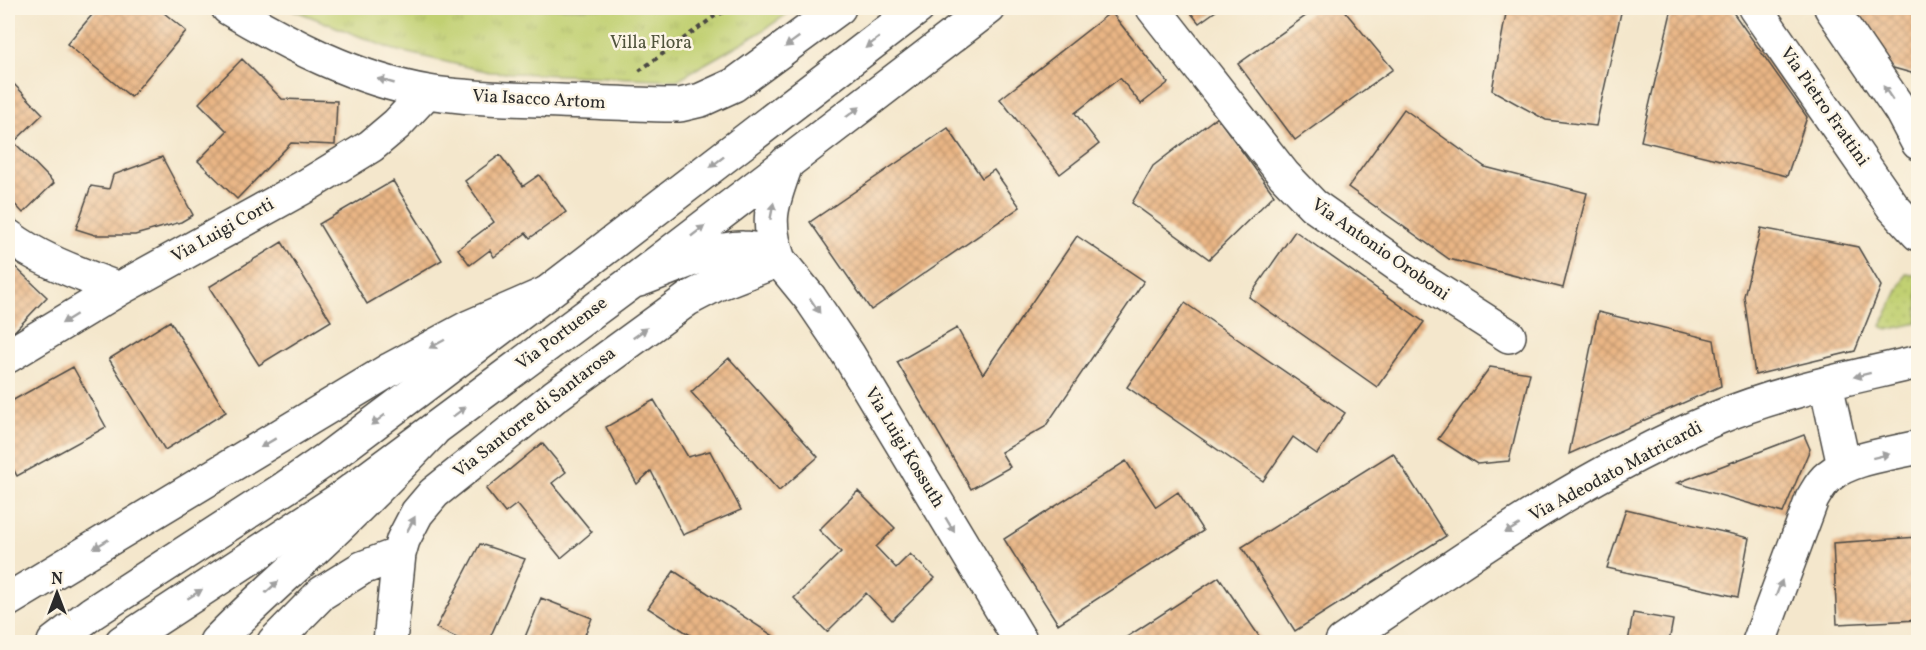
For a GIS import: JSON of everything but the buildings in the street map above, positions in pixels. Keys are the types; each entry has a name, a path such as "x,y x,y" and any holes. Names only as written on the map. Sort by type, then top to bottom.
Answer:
{"main road":[{"name":"Via Isacco Artom","path":"228,8 266,30 338,64 385,81 427,92 482,98 680,105 711,97 734,85 839,8"},
{"path":"54,642 126,590 294,482 547,293 918,8"},
{"name":"Via Portuense","path":"134,634 290,534 432,432 989,8"},
{"name":"Via Antonio Oroboni","path":"1153,8 1284,176 1313,205 1398,265 1509,336"},
{"name":"Via Pietro Frattini","path":"1755,8 1827,109 1906,205 1918,234"},
{"path":"1831,8 1901,111 1918,143"},
{"name":"Via Luigi Corti","path":"8,356 119,289 304,187 371,146 397,124 427,92"},
{"name":"Via Luigi Kossuth","path":"787,162 770,222 779,260 804,290 848,354 1021,642"},
{"path":"8,236 19,245 52,262 119,289"},
{"name":"Via Luigi Kossuth","path":"632,282 705,256 732,249 755,250 779,260"},
{"name":"Via Santorre di Santarosa","path":"390,642 399,554 403,540 417,513 434,493 555,396 688,299 717,284 779,260"},
{"path":"8,600 391,369 470,327 547,293"},
{"name":"Via Adeodato Matricardi","path":"1342,642 1497,538 1632,459 1716,418 1751,405 1826,384 1918,362"},
{"path":"1826,384 1844,466"},
{"path":"216,642 388,478 432,432"},
{"path":"1759,642 1812,500 1827,477 1844,466 1918,447"},
{"path":"274,642 322,593 362,568 399,554"}],"path":[{"path":"616,103 634,75 716,16 733,8"}],"green space":[{"name":"Villa Flora","path":"289,8 796,8 759,33 677,80 489,72 391,49"},
{"path":"1906,274 1918,276 1918,323 1887,330 1881,326"}]}
